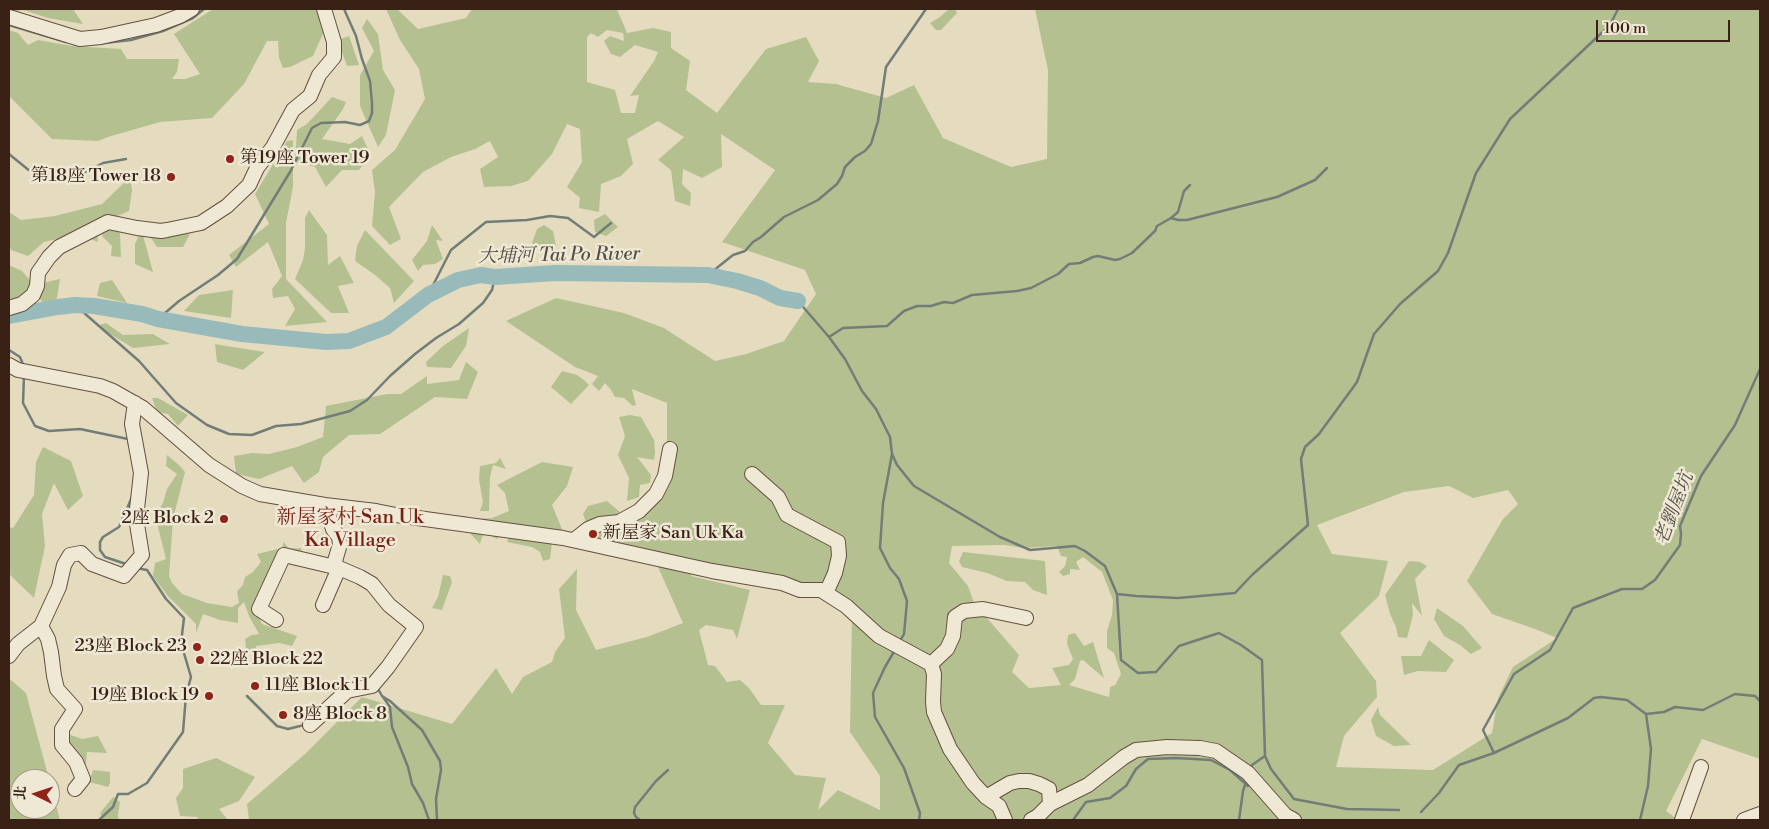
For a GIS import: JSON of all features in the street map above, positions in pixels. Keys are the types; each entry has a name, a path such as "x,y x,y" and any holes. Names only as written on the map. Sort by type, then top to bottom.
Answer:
{"street":[{"path":"9,17 80,39 101,37 156,25 180,16 192,9"},
{"path":"9,308 22,304 33,295 37,286 38,274 49,257 59,247 108,222 160,231 201,223 227,206 248,185 257,168 273,147 292,110 310,96 320,75 334,57 334,42 324,9"},
{"path":"20,370 100,386 135,403 209,465 242,486 260,494 574,540 712,571 782,583 800,590 821,590 846,606 879,636 930,664 934,674 933,702 937,719 950,749 973,784 986,797 999,806 1005,820"},
{"path":"9,656 18,644 41,626 59,587 64,565 70,555 81,554 92,564 124,576 142,554 136,518 141,474 132,424 135,403"},
{"path":"574,540 588,529 600,524 619,522 639,511 656,494 665,476 670,450"},
{"path":"752,474 778,497 787,515 838,542 839,556 835,572 826,593"},
{"path":"325,505 333,529 339,537 340,544 335,561 339,568"},
{"path":"276,620 258,609 284,555 339,568 372,584 389,606 416,627 375,683 347,691 310,725"},
{"path":"323,605 339,568"},
{"path":"930,664 947,650 953,636 955,617 964,611 983,609 1026,618"},
{"path":"41,626 48,639 58,689 75,709 62,729 62,745 76,762 83,778 75,790"},
{"path":"1031,820 1050,804 1088,785 1136,750 1167,747 1200,748 1216,751 1248,773 1281,810 1294,820"},
{"path":"1682,820 1700,767"},
{"path":"986,797 1010,783 1029,781 1049,789 1050,804"},
{"path":"1744,820 1760,814"}],"green space":[{"path":"9,9 73,9 83,24 48,18 23,10 9,13"},
{"path":"213,9 327,9 326,27 313,56 290,67 283,68 279,58 278,41 267,41 244,84 212,118 160,122 98,141 52,139 9,96 9,30 18,33 28,45 38,40 72,46 121,49 127,59 179,59 177,72 172,79 185,79 200,74 174,34"},
{"path":"386,9 397,9 418,29 466,18 472,9 617,9 627,33 653,28 671,32 671,48 690,61 686,90 717,113 766,49 806,37 819,61 808,82 836,84 886,98 914,85 943,138 1011,167 1047,159 1048,70 1035,9 1760,9 1760,759 1702,739 1666,811 1678,820 249,820 247,804 305,754 362,697 452,724 496,668 512,694 523,677 552,662 555,652 565,638 559,589 577,569 576,610 596,650 647,637 683,623 654,558 610,541 603,551 586,548 602,528 608,531 636,514 654,483 667,459 667,403 632,389 636,405 633,406 624,398 615,397 605,383 599,391 592,384 598,376 575,367 506,321 556,298 624,313 664,328 715,361 746,354 784,341 816,294 805,270 722,242 775,170 721,134 722,167 702,178 683,169 682,184 691,193 690,206 675,201 671,170 658,160 684,137 658,121 627,139 633,164 621,176 601,184 599,212 579,208 580,198 567,187 582,162 580,129 567,124 552,154 528,181 511,186 484,187 480,169 498,157 490,141 475,149 451,157 423,172 389,207 401,239 390,245 372,226 375,192 372,170 395,150 425,99 419,69 400,40","holes":["607,30 623,33 624,41 610,36 604,41 611,54 620,57 635,45 658,52 630,96 639,95 635,113 621,113 615,90 587,82 587,37 591,33 598,37","1449,486 1473,498 1508,490 1518,504 1503,519 1467,581 1492,614 1557,638 1513,667 1498,698 1492,733 1433,770 1336,767 1344,736 1377,697 1376,681 1340,633 1379,596 1388,561 1332,554 1317,525 1404,492","1004,545 1024,548 1057,546 1061,556 1067,557 1065,566 1059,572 1063,576 1070,574 1070,569 1080,570 1076,562 1083,557 1102,572 1113,600 1112,615 1107,631 1107,648 1114,653 1121,674 1115,685 1110,687 1109,697 1069,685 1075,679 1080,661 1083,660 1104,678 1093,642 1084,646 1075,633 1068,635 1067,644 1073,659 1069,665 1052,668 1061,685 1029,688 1012,672 1019,655 974,603 968,586 949,563 952,546","694,560 823,594 852,613 850,732 880,776 880,810 838,790 818,810 826,778 795,775 768,743 785,705 761,705 749,688 740,680 727,682 715,666 708,665 699,630 706,625 733,630 737,639 750,590 691,576"]},
{"path":"949,9 955,9 957,13 941,30 936,30 930,23"},
{"path":"367,19 378,34 383,70 395,90 386,135 378,147 360,106 360,75 374,51 362,28"},
{"path":"349,36 359,65 347,66 338,40"},
{"path":"332,97 346,102 322,139 350,144 362,136 371,155 359,170 342,170 326,187 315,167 295,162 297,130 307,124"},
{"path":"293,140 293,187 286,223 286,279 327,322 285,326 295,309 288,296 273,298 272,289 282,276 268,242 236,267 229,255 269,224 255,194 287,141"},
{"path":"130,177 132,190 129,211 96,225 98,242 79,234 44,242 28,256 11,250 9,244 9,212 21,220 55,216 102,204"},
{"path":"309,210 327,235 328,265 340,256 354,283 338,286 349,313 331,313 295,279 303,260 305,218"},
{"path":"605,214 618,227 606,236 595,232 594,220"},
{"path":"432,225 443,241 436,240 443,259 435,264 423,265 418,271 412,260 427,241"},
{"path":"544,225 553,231 556,246 544,256 532,243 537,229"},
{"path":"112,226 120,233 121,257 111,256 112,246 102,236 104,230"},
{"path":"365,230 414,281 394,303 390,288 355,261 357,246"},
{"path":"141,231 153,272 135,264 135,244"},
{"path":"148,234 190,234 183,247 157,247"},
{"path":"9,265 22,271 34,285 60,279 57,298 48,307 33,293 9,302"},
{"path":"112,280 127,303 97,296 100,283"},
{"path":"233,290 231,318 184,311 199,295"},
{"path":"106,323 123,335 153,334 170,344 133,348 97,326"},
{"path":"469,328 466,346 451,368 427,367 426,362 443,346"},
{"path":"215,344 265,352 243,370 217,362"},
{"path":"466,362 478,372 467,399 435,397 380,434 349,435 323,457 319,472 304,483 292,466 259,479 236,474 234,456 252,453 269,454 297,447 323,437 326,406 387,394 401,394 427,376 427,384 459,380"},
{"path":"562,371 577,375 589,385 571,404 551,387"},
{"path":"152,398 158,398 188,415 178,426 168,414 157,412"},
{"path":"630,415 641,417 654,440 655,453 654,460 637,457 651,475 650,483 640,485 639,497 627,501 629,478 618,455 625,436 619,417"},
{"path":"43,447 71,461 83,496 68,510 54,483 42,514 45,546 34,598 9,574 9,527 13,528 34,495 36,462"},
{"path":"167,455 185,472 173,519 169,576 172,583 182,594 207,603 232,607 239,603 237,591 243,585 245,577 253,572 261,562 257,554 282,548 284,542 289,549 301,548 302,554 282,553 269,568 260,601 255,607 262,624 297,636 292,646 279,643 256,646 255,651 246,650 245,639 259,634 244,602 238,608 238,623 220,620 203,614 196,633 196,624 167,595 153,576 155,563 166,559 155,515 163,503 167,489 177,474 166,466"},
{"path":"500,458 506,469 493,465 490,477 489,511 480,511 483,502 479,480 480,466 496,463"},
{"path":"542,462 573,467 567,486 552,505 564,534 502,533 497,539 486,533 482,537 480,544 467,530 470,519 492,518 509,511 505,493 497,485"},
{"path":"607,501 620,512 611,519 586,522 583,514 588,506"},
{"path":"509,537 552,543 550,559 543,561 540,552 532,547 507,542"},
{"path":"963,552 1045,561 1047,595 1033,590 1025,582 1007,581 987,573 962,567 959,561"},
{"path":"1409,561 1420,562 1427,566 1415,579 1422,616 1412,603 1413,615 1407,638 1398,637 1385,595"},
{"path":"443,575 450,576 452,582 442,610 432,608 438,597"},
{"path":"1437,608 1463,626 1482,648 1471,654 1444,636 1434,619"},
{"path":"1429,640 1454,660 1446,672 1418,671 1404,675 1401,656 1421,656"},
{"path":"11,680 26,693 46,769 10,769 10,819 60,820 9,820 9,681"},
{"path":"1378,707 1380,715 1411,745 1394,746 1376,736 1371,720"},
{"path":"68,734 82,739 98,736 107,753 87,752 86,764 74,769 66,760"},
{"path":"216,758 255,777 239,801 219,809 228,820 197,820 198,817 180,816 176,798 183,788 183,769"},
{"path":"93,770 110,772 108,787 89,782"},
{"path":"113,797 120,802 119,820 103,820 100,813"}],"waterway":[{"path":"96,44 131,40 163,31 193,18 204,9"},
{"path":"158,319 179,301 218,275 237,259 290,172 312,128 321,123 345,122 360,125 369,121 372,113 370,81 356,36 344,9"},
{"path":"708,275 733,255 745,251 753,242 784,217 818,200 837,184 845,167 871,144 878,121 886,67 926,9"},
{"path":"1117,594 1178,598 1235,593 1252,575 1308,525 1301,459 1305,447 1319,434 1357,382 1374,334 1400,304 1438,271 1448,253 1476,173 1510,119 1610,25 1618,9"},
{"path":"9,25 66,42"},
{"path":"9,154 36,176 46,179 82,174 103,163 126,159"},
{"path":"829,337 843,328 887,326 904,311 917,306 931,306 944,302 953,303 972,295 1031,288 1058,274 1069,264 1080,263 1093,257 1120,259 1132,253 1155,231 1157,226 1171,218 1187,220 1277,197 1315,180 1327,168"},
{"path":"1171,218 1178,212 1184,191 1190,185"},
{"path":"428,295 451,250 486,222 527,220 550,216 568,218 594,237 611,223"},
{"name":"大埔河 Tai Po River","path":"9,316 58,307 75,305 94,306 242,334 326,342 349,341 386,327 428,295 458,280 481,275 495,277 555,273 708,275 737,281 760,288 780,298 798,301"},
{"path":"75,305 139,361 176,403 207,425 229,434 252,435 276,426 301,424 350,411 367,400 415,354 459,324 483,303 492,290 495,277"},
{"path":"798,301 845,359 862,391 876,409 890,437 892,454 883,503 880,548 890,568 899,579 907,601 904,634 900,641"},
{"path":"9,350 20,357 24,367"},
{"name":"老劉屋坑","path":"1494,753 1483,730 1514,674 1550,650 1573,608 1622,589 1642,589 1655,580 1680,545 1680,526 1701,476 1735,425 1760,369"},
{"path":"24,375 23,403 35,426 49,431 80,429 128,439 129,444"},
{"path":"892,454 897,465 914,486 1000,537 1030,550 1075,546 1105,566 1117,594 1121,660 1138,673 1156,672 1179,646 1219,633 1241,645 1262,660 1265,756 1271,769 1294,799 1347,809 1399,810"},
{"path":"129,565 105,557 100,550 100,542 103,537 119,527 132,497"},
{"path":"99,820 113,807 118,794 128,794 147,783 183,732 186,695 191,677 181,643 184,618 166,599 147,570 136,568"},
{"path":"895,650 873,693 875,717 904,768 920,813 919,820"},
{"path":"357,679 366,681"},
{"path":"377,687 382,696 422,730 440,761 441,770 436,799 437,820"},
{"path":"1646,714 1664,712 1675,707 1703,710 1735,694 1755,696 1760,701"},
{"path":"247,696 277,726 288,729 304,725"},
{"path":"383,697 390,707 392,727 408,767 412,784 423,803 429,820"},
{"path":"1421,812 1439,793 1459,765 1494,753 1568,718 1594,698 1601,697 1627,700 1646,714 1651,749 1648,786 1640,820"},
{"path":"1251,768 1252,765 1265,756"},
{"path":"1073,820 1086,802 1110,798 1126,786 1136,769 1148,759 1211,760 1230,770 1248,786"},
{"path":"640,820 634,813 635,807 656,781 668,770"},
{"path":"1239,820 1246,782"}],"place":[{"name":"第19座 Tower 19","path":"230,159"},
{"name":"第18座 Tower 18","path":"171,177"},
{"name":"2座 Block 2","path":"224,519"},
{"name":"新屋家 San Uk Ka","path":"593,534"},
{"name":"23座 Block 23","path":"197,647"},
{"name":"22座 Block 22","path":"200,660"},
{"name":"11座 Block 11","path":"255,686"},
{"name":"19座 Block 19","path":"209,696"},
{"name":"8座 Block 8","path":"283,715"}],"district":[{"name":"新屋家村 San Uk Ka Village","path":"350,530"}]}
